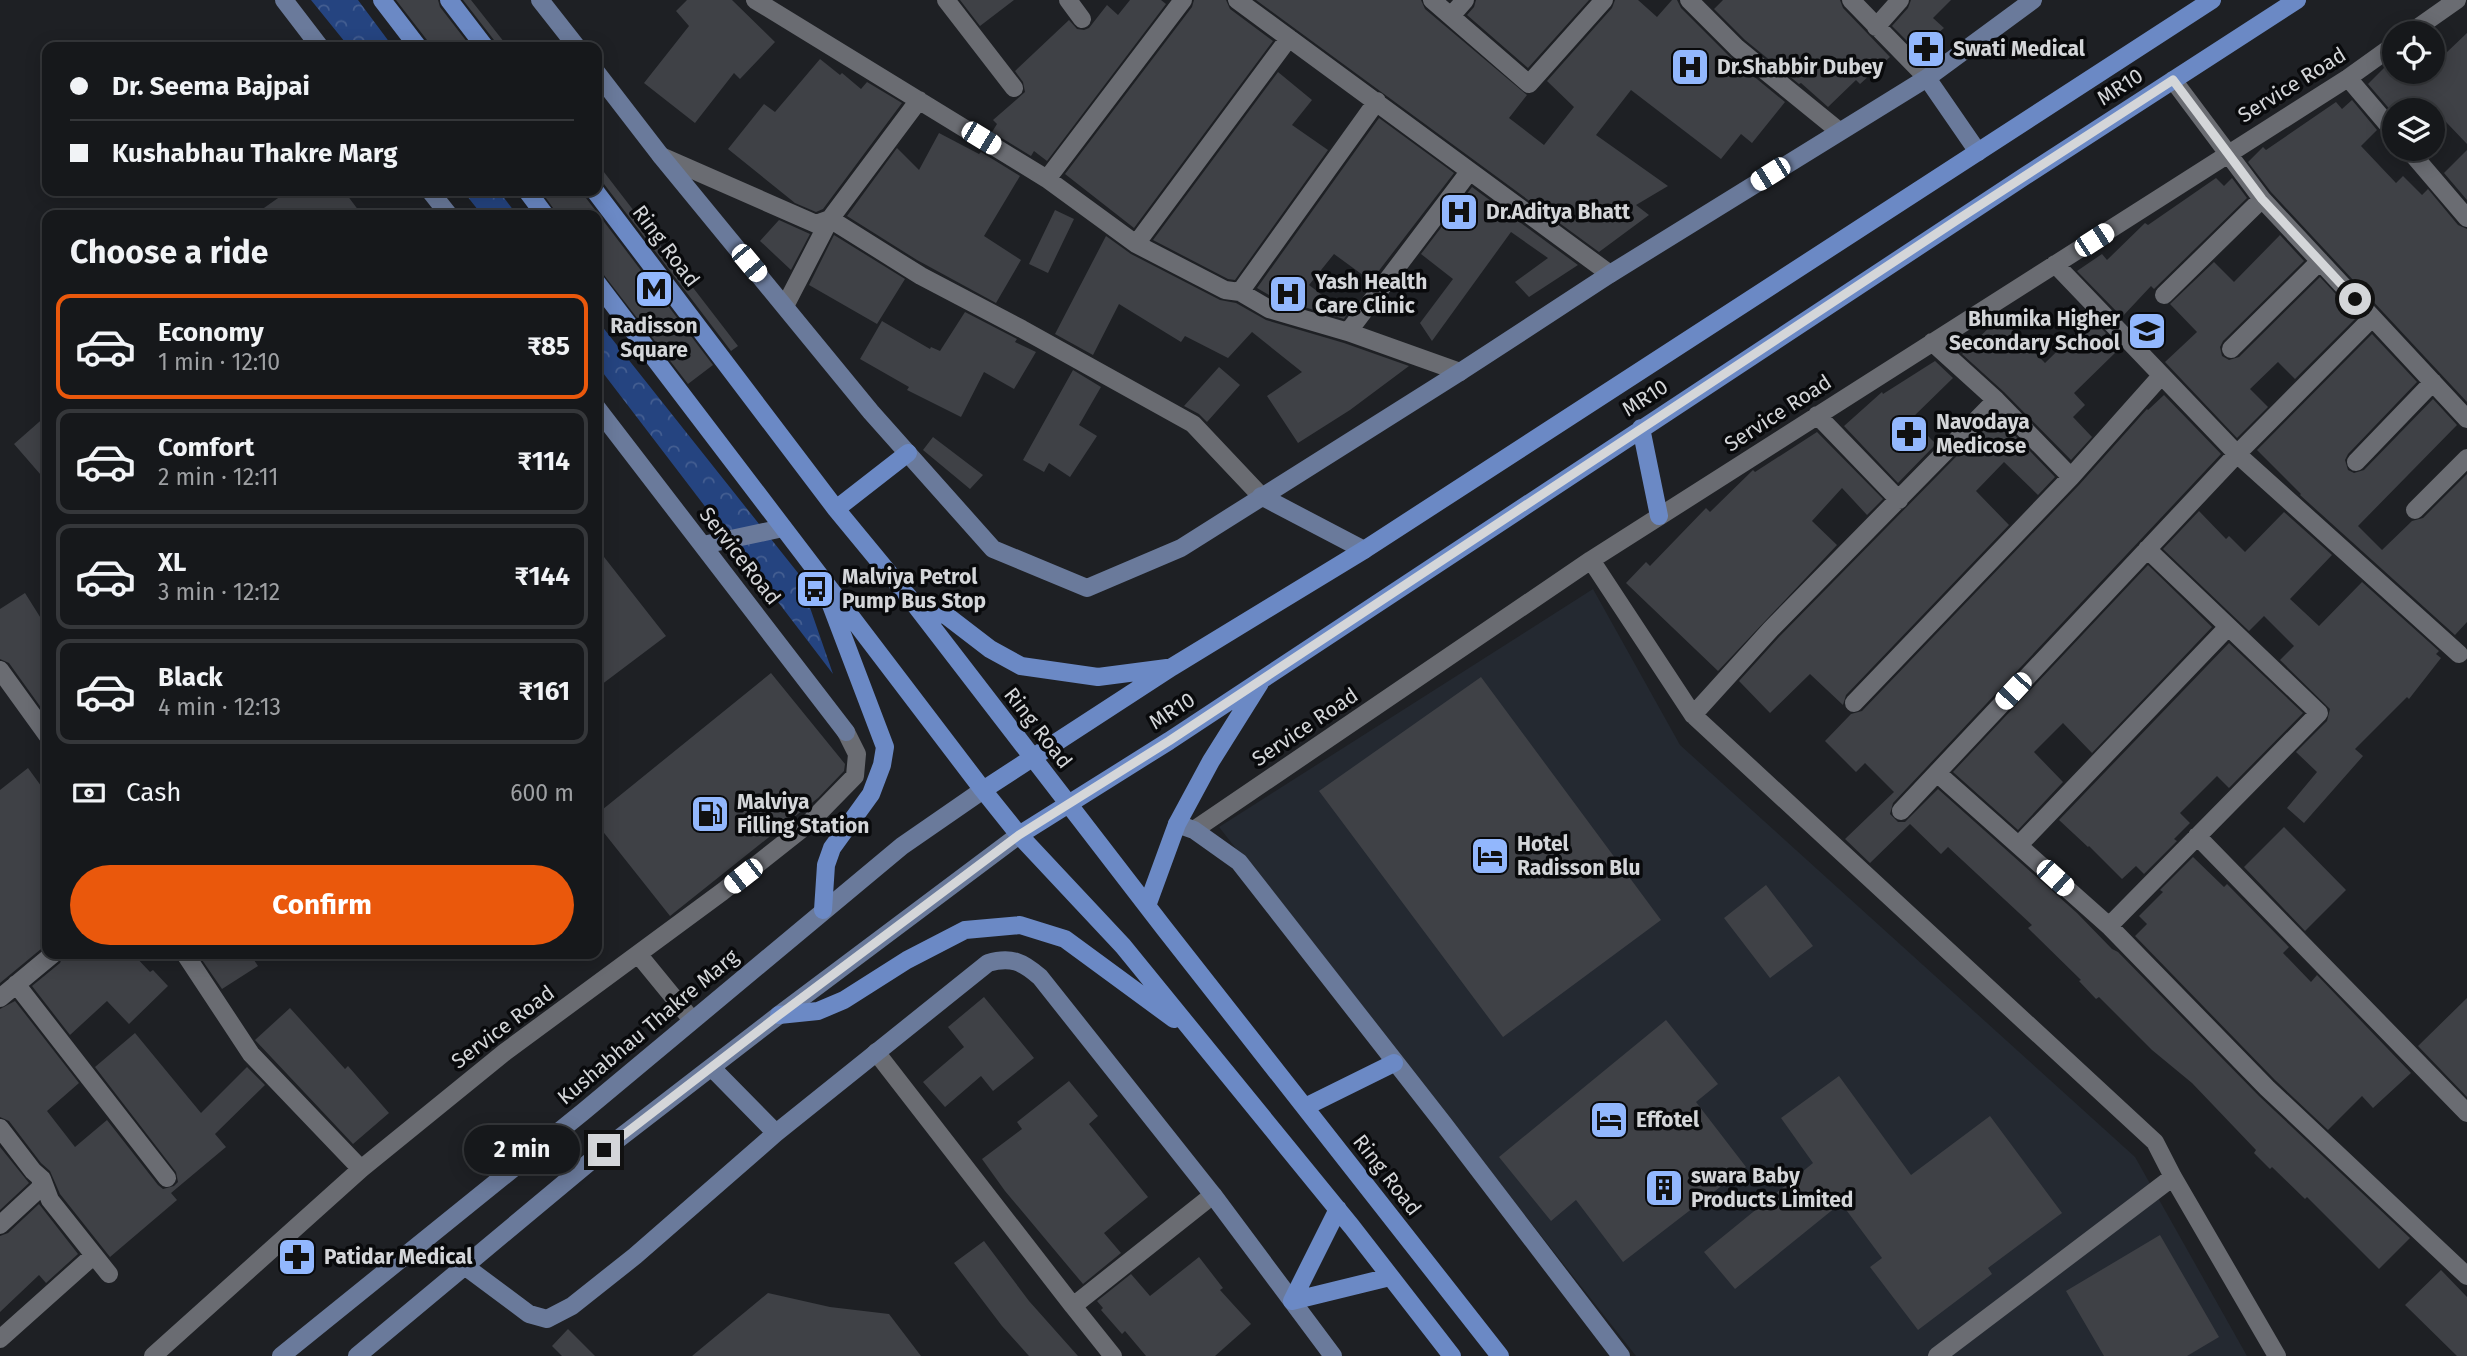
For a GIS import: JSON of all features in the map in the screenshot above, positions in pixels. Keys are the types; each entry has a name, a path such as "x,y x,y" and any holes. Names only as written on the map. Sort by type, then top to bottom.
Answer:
{"main road":[{"path":"382,0 414,42"},
{"path":"449,0 481,42"},
{"name":"MR10","path":"983,790 1172,667 1364,550 2212,0"},
{"name":"MR10","path":"1019,835 1169,741 1641,428 2297,0"},
{"name":"Ring Road","path":"599,196 836,509 916,606 1067,804 1500,1356"},
{"path":"602,290 983,790 1019,835 1123,946 1338,1209 1452,1356"},
{"path":"1641,428 1659,516"},
{"path":"836,509 908,453"},
{"path":"819,574 885,747 882,765 871,794 832,848 826,865 823,910"},
{"path":"916,606 947,616 990,649 1021,666 1098,677 1172,667"},
{"path":"1147,906 1177,824 1211,761 1264,677"},
{"path":"779,1015 818,1011 844,1000 907,960 965,930 1020,925 1065,939 1196,1036"},
{"path":"1305,1107 1394,1063"},
{"path":"1292,1301 1338,1209"},
{"path":"1292,1301 1391,1277"}],"street":[{"path":"284,0 316,42"},
{"path":"540,0 573,42"},
{"path":"755,0 1047,179 1136,244 1226,290 1240,292 1269,309 1348,332 1460,372"},
{"path":"946,0 1014,88"},
{"path":"1068,0 1082,19"},
{"path":"1047,179 1182,0"},
{"path":"1237,0 1610,274"},
{"path":"1432,0 1528,84 1605,0"},
{"path":"1451,16 1465,0"},
{"path":"1689,0 1737,48 1839,131"},
{"path":"1851,0 1927,78 1979,152"},
{"path":"1876,27 1900,0"},
{"path":"602,79 661,156 785,306 908,453 993,549 1087,588 1181,548 1610,274 1927,78 2034,0"},
{"path":"2427,21 2457,0"},
{"path":"1136,244 1289,38"},
{"name":"Service Road","path":"1194,830 1591,560 2382,53"},
{"path":"2347,78 2382,118"},
{"path":"2173,80 2262,199 2467,419"},
{"path":"785,306 831,219 919,100"},
{"path":"1240,292 1377,101"},
{"path":"661,156 816,224 831,219"},
{"path":"2418,161 2467,218"},
{"path":"1348,332 1469,172"},
{"path":"434,196 445,210"},
{"path":"2164,295 2262,199"},
{"path":"831,219 921,276 1022,328 1193,424 1261,496 1364,550"},
{"path":"2231,349 2320,261"},
{"path":"2055,264 2237,454 2459,654"},
{"path":"1901,811 2237,454 2372,318"},
{"path":"1932,342 1996,400 2071,477"},
{"path":"1854,703 2071,477 2161,376"},
{"path":"2356,462 2434,382"},
{"path":"1693,715 1771,629 1996,400"},
{"name":"ServiceRoad","path":"602,414 846,732"},
{"path":"1817,415 1899,500"},
{"path":"2415,510 2467,458"},
{"path":"703,545 783,528"},
{"path":"2109,926 2319,713 2147,549"},
{"path":"1591,560 1693,715 2155,1142 2277,1356"},
{"path":"2019,845 2227,628"},
{"path":"0,670 42,728"},
{"name":"Service Road","path":"152,1356 361,1169 505,1052 722,892 807,825 855,776 858,754 846,732"},
{"path":"1937,773 2109,926 2267,1087 2467,1276"},
{"name":"Kushabhau Thakre Marg","path":"281,1356 583,1112 902,846 983,790"},
{"path":"1177,824 1194,830 1238,862 1621,1356"},
{"path":"357,1356 604,1150 1019,835"},
{"path":"2197,836 2467,1113"},
{"path":"638,954 692,1020"},
{"path":"0,998 47,959"},
{"path":"188,959 251,1054 361,1169"},
{"path":"466,1267 529,1314 547,1318 572,1306 635,1256 776,1133 988,963 1000,959 1013,960 1025,964 1040,977 1213,1195 1333,1356"},
{"path":"16,984 88,1080 167,1178"},
{"path":"876,1052 1113,1356"},
{"path":"712,1068 776,1133"},
{"path":"0,1128 42,1179 50,1200 109,1274"},
{"path":"1937,1356 2173,1177"},
{"path":"0,1225 40,1188 42,1179"},
{"path":"1073,1306 1213,1195"},
{"path":"0,1339 93,1256"}],"shaded area":[{"path":"1593,589 1680,745 2135,1157 2247,1356 1636,1356 1219,827"}],"green space":[{"path":"311,0 358,0 389,42 345,42"},
{"path":"467,196 503,196 513,210 478,210"},
{"path":"602,326 798,573 833,674 602,372"}],"building":[{"path":"396,0 438,0 440,7 467,42 427,40"},
{"path":"463,0 471,0 504,42 494,40"},
{"path":"687,0 732,0 775,42 740,79 734,73 695,123 644,83 689,26 676,11"},
{"path":"960,0 1014,0 980,26"},
{"path":"1130,0 1161,0 1166,4 1047,161 1034,151 1031,156 992,132 997,124 993,120 1025,92 1023,82 1015,71 1069,20 1077,29 1084,30 1089,28 1107,5 1118,15"},
{"path":"1194,0 1226,0 1230,9 1273,41 1134,228 1065,174 1192,7"},
{"path":"1256,0 1421,0 1425,9 1527,95 1509,118 1544,145 1574,107 1547,81 1612,8 1615,0 1638,0 1657,17 1672,0 1677,0 1681,8 1729,56 1785,102 1752,143 1741,134 1721,159 1631,90 1596,135 1668,186 1636,205 1649,215 1599,252"},
{"path":"1476,0 1589,0 1528,68 1467,15"},
{"path":"1723,0 1840,0 1843,8 1890,57 1860,84 1856,80 1828,107 1745,40 1714,9"},
{"path":"1911,0 1951,0 1933,18 1944,28 1917,51 1892,26 1908,8"},
{"path":"2467,33 2467,144 2445,121 2445,98 2382,98 2382,100 2368,84 2382,70 2382,84 2445,84 2446,53"},
{"path":"820,59 861,89 867,82 902,103 823,209 816,212 795,203 728,149 764,104 775,112"},
{"path":"1278,72 1312,100 1292,125 1328,150 1235,280 1228,279 1153,240"},
{"path":"2352,100 2377,130 2361,146 2396,183 2403,176 2422,195 2428,189 2458,225 2467,229 2467,402 2271,192 2248,162 2263,147 2266,150 2336,102 2342,109"},
{"path":"1379,118 1454,173 1371,281 1334,254 1309,285 1347,314 1344,319 1274,298 1257,288"},
{"path":"939,133 979,154 981,152 1020,176 984,236 1021,260 996,303 917,260 847,216 897,148 919,170"},
{"path":"2467,150 2467,200 2444,173"},
{"path":"602,169 738,346 731,351 604,184"},
{"path":"2216,178 2224,186 2232,178 2247,198 2154,289 2151,286 2122,317 2077,271 2102,254 2107,260 2145,223 2148,225"},
{"path":"1472,187 1578,265 1529,297 1515,282 1548,258 1511,232 1432,341 1420,323 1453,279 1421,254"},
{"path":"281,196 348,196 358,210 261,210"},
{"path":"545,196 585,196 595,210 554,210"},
{"path":"1055,210 1074,219 1048,273 1029,264"},
{"path":"602,219 713,365 688,384 602,272"},
{"path":"779,220 810,234 791,270 760,241"},
{"path":"834,235 905,279 877,324 809,285"},
{"path":"2280,235 2304,261 2223,341 2220,347 2222,356 2229,360 2239,357 2320,277 2357,317 2295,379 2278,362 2250,389 2268,407 2237,438 2165,362 2197,332 2170,304 2214,262 2234,282"},
{"path":"1106,236 1131,254 1220,300 1236,303 1266,320 1409,366 1350,410 1298,443 1267,396 1302,372 1252,332 1228,358 1185,336 1181,342 1119,304 1093,355 1055,334"},
{"path":"965,312 1036,352 1014,389 984,372 961,417 907,390 909,387 860,359 882,321 930,349 931,347 940,351"},
{"path":"2000,317 2045,363 2091,318 2106,333 2103,337 2117,351 2074,393 2085,405 2073,417 2092,437 2071,460 1962,354"},
{"path":"2372,334 2417,382 2348,454 2345,460 2348,470 2354,473 2364,470 2433,399 2457,425 2358,526 2382,550 2412,521 2423,518 2467,474 2467,622 2455,635 2300,495 2257,450"},
{"path":"1935,361 1953,378 1911,419 1936,444 1898,483 1844,426 1882,392 1883,394"},
{"path":"1219,367 1240,385 1207,422 1184,406"},
{"path":"1073,370 1101,387 1079,425 1097,436 1070,477 1049,463 1044,472 1023,460"},
{"path":"2164,395 2221,454 1893,803 1890,814 1898,822 1905,822 1938,789 2077,913 2259,1096 2410,1238 2379,1269 2307,1197 2305,1199 2272,1167 2270,1169 2254,1153 2256,1150 2192,1083 2152,1050 2099,997 2096,999 2079,981 2081,980 2028,928 2032,925 1948,847 1941,854 1910,824 1870,863 1845,839 1894,792 1865,763 1856,772 1825,741 1851,714 1862,711 2079,485 2147,409"},
{"path":"1996,416 2055,477 2038,495 2004,462 1976,491 2009,525 1846,695 1843,705 1810,674 1770,713 1739,681"},
{"path":"42,419 42,476 14,444"},
{"path":"1817,432 1883,499 1867,515 1842,488 1812,521 1837,545 1718,671 1626,583 1646,562 1650,566 1706,508 1710,512 1753,470 1755,472"},
{"path":"933,437 983,475 970,489 923,450"},
{"path":"2199,511 2226,539 2229,536 2245,552 2284,512 2332,555 2290,599 2319,626 2362,582 2439,651 2436,654 2441,658 2409,699 2407,697 2355,749 2363,756 2304,823 2287,808 2317,772 2296,752 2327,721 2330,709 2280,660 2294,646 2264,616 2249,631 2163,549"},
{"path":"602,554 666,636 602,684"},
{"path":"2148,565 2212,627 2092,753 2063,723 2034,752 2063,782 2018,830 1953,772"},
{"path":"25,593 42,620 42,709 9,663 0,659 0,609"},
{"path":"2229,643 2303,713 2229,788 2217,776 2180,813 2190,823 2174,839 2177,841 2144,874 2136,866 2122,879 2059,820"},
{"path":"771,673 845,764 844,771 818,798 670,916 602,830 602,810"},
{"name":"Hotel Radisson Blu","path":"1481,677 1661,920 1503,1037 1319,791"},
{"path":"28,768 42,787 42,948 0,983 0,790"},
{"path":"2284,827 2346,890 2305,931 2244,867"},
{"path":"2193,857 2224,887 2227,884 2289,947 2283,953 2311,982 2317,975 2411,1073 2373,1108 2362,1096 2328,1130 2275,1080 2135,936 2147,924 2139,916"},
{"path":"1766,885 1813,946 1770,978 1724,918"},
{"path":"62,959 138,959 168,986 129,1024 107,1001 70,1035 32,986"},
{"path":"201,959 253,959 258,966 222,989"},
{"path":"984,997 1034,1058 993,1091 981,1076 945,1107 923,1082 964,1047 948,1027"},
{"path":"2467,998 2467,1097 2418,1046"},
{"path":"15,1001 79,1083 47,1111 75,1147 107,1120 163,1189 178,1182 176,1172 95,1067 135,1033 201,1113 247,1067 265,1085 215,1134 226,1147 171,1193 177,1200 110,1257 60,1194 50,1171 9,1121 0,1117 0,1009"},
{"path":"290,1008 345,1069 348,1066 389,1113 353,1144 255,1040"},
{"path":"1666,1020 1718,1084 1696,1102 1746,1167 1623,1262 1576,1200 1551,1221 1499,1157"},
{"path":"1839,1076 1911,1175 1990,1116 2062,1213 1988,1268 1992,1274 1918,1330 1870,1267 1882,1258 1841,1203 1735,1289 1704,1252 1813,1163 1781,1118"},
{"path":"1069,1081 1098,1116 1089,1124 1148,1197 1104,1233 1121,1253 1083,1284 1005,1191 982,1159 1022,1129 1017,1122"},
{"path":"0,1147 29,1183 0,1210"},
{"path":"39,1204 78,1254 46,1283 39,1275 0,1312 0,1236 8,1233"},
{"path":"2160,1235 2219,1337 2187,1356 2104,1356 2066,1291"},
{"path":"984,1241 1029,1301 1078,1356 1029,1356 1002,1326 954,1263"},
{"path":"1199,1257 1223,1288 1220,1290 1251,1324 1215,1356 1146,1356 1125,1331 1122,1334 1101,1310 1103,1308 1097,1301 1131,1274 1150,1296"},
{"path":"2441,1270 2467,1297 2467,1356 2457,1356 2405,1305"},
{"path":"768,1293 830,1307 889,1314 921,1356 692,1356"},
{"path":"568,1329 595,1356 562,1356 552,1346"}],"place":[{"name":"Swati Medical","path":"1926,49"},
{"name":"Dr.Shabbir Dubey","path":"1690,67"},
{"name":"Dr.Aditya Bhatt","path":"1459,212"},
{"name":"Radisson Square","path":"654,289"},
{"name":"Yash Health Care Clinic","path":"1288,294"},
{"name":"Bhumika Higher Secondary School","path":"2147,331"},
{"name":"Navodaya Medicose","path":"1909,434"},
{"name":"Malviya Petrol Pump Bus Stop","path":"815,589"},
{"name":"Malviya Filling Station","path":"710,814"},
{"name":"Hotel Radisson Blu","path":"1490,856"},
{"name":"Effotel","path":"1609,1120"},
{"name":"swara Baby Products Limited","path":"1664,1188"},
{"name":"Patidar Medical","path":"297,1257"}],"route":[{"path":"604,1150 1019,835 1169,741 2173,80 2262,199 2355,299"}]}
